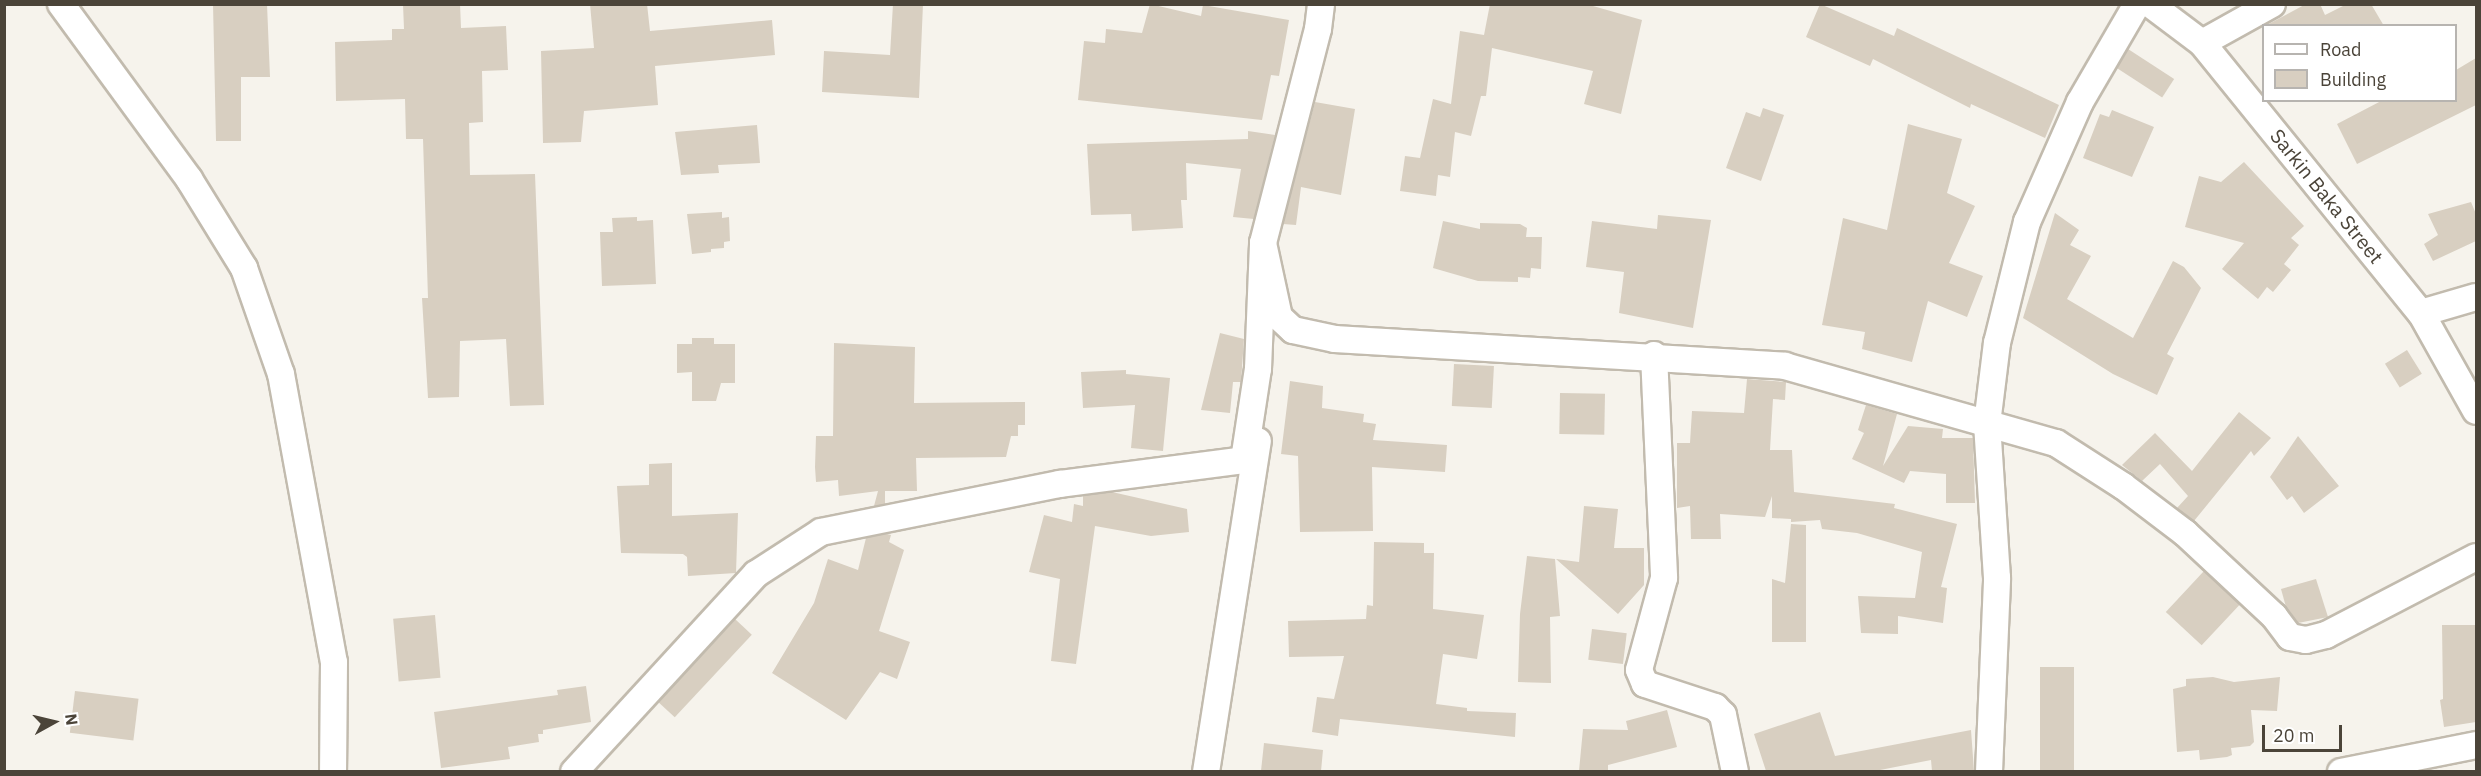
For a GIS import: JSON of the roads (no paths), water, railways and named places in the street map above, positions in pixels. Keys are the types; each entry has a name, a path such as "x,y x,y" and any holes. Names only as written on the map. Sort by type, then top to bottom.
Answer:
{"street":[{"path":"60,4 189,179 244,268 281,374 334,662 333,771"},
{"path":"574,771 756,574 821,532 1059,484 1244,460 1258,369 1263,243 1318,29 1321,4"},
{"path":"1989,771 1997,578 1988,424 1997,343 2027,222 2080,102 2137,4"},
{"name":"Sarkin Baka Street","path":"2150,4 2202,43 2421,313 2476,411"},
{"path":"2202,43 2272,4"},
{"path":"1206,771 1279,317 1263,243"},
{"path":"2421,313 2476,297"},
{"path":"1279,317 1293,330 1335,339 1541,353 1654,355 1785,366 2056,443 2123,486 2185,533 2274,616 2290,638 2306,640 2326,635 2476,557"},
{"path":"1654,355 1664,578 1639,670 1645,684 1715,707 1729,732 1735,771"},
{"path":"2341,771 2476,745"}]}
